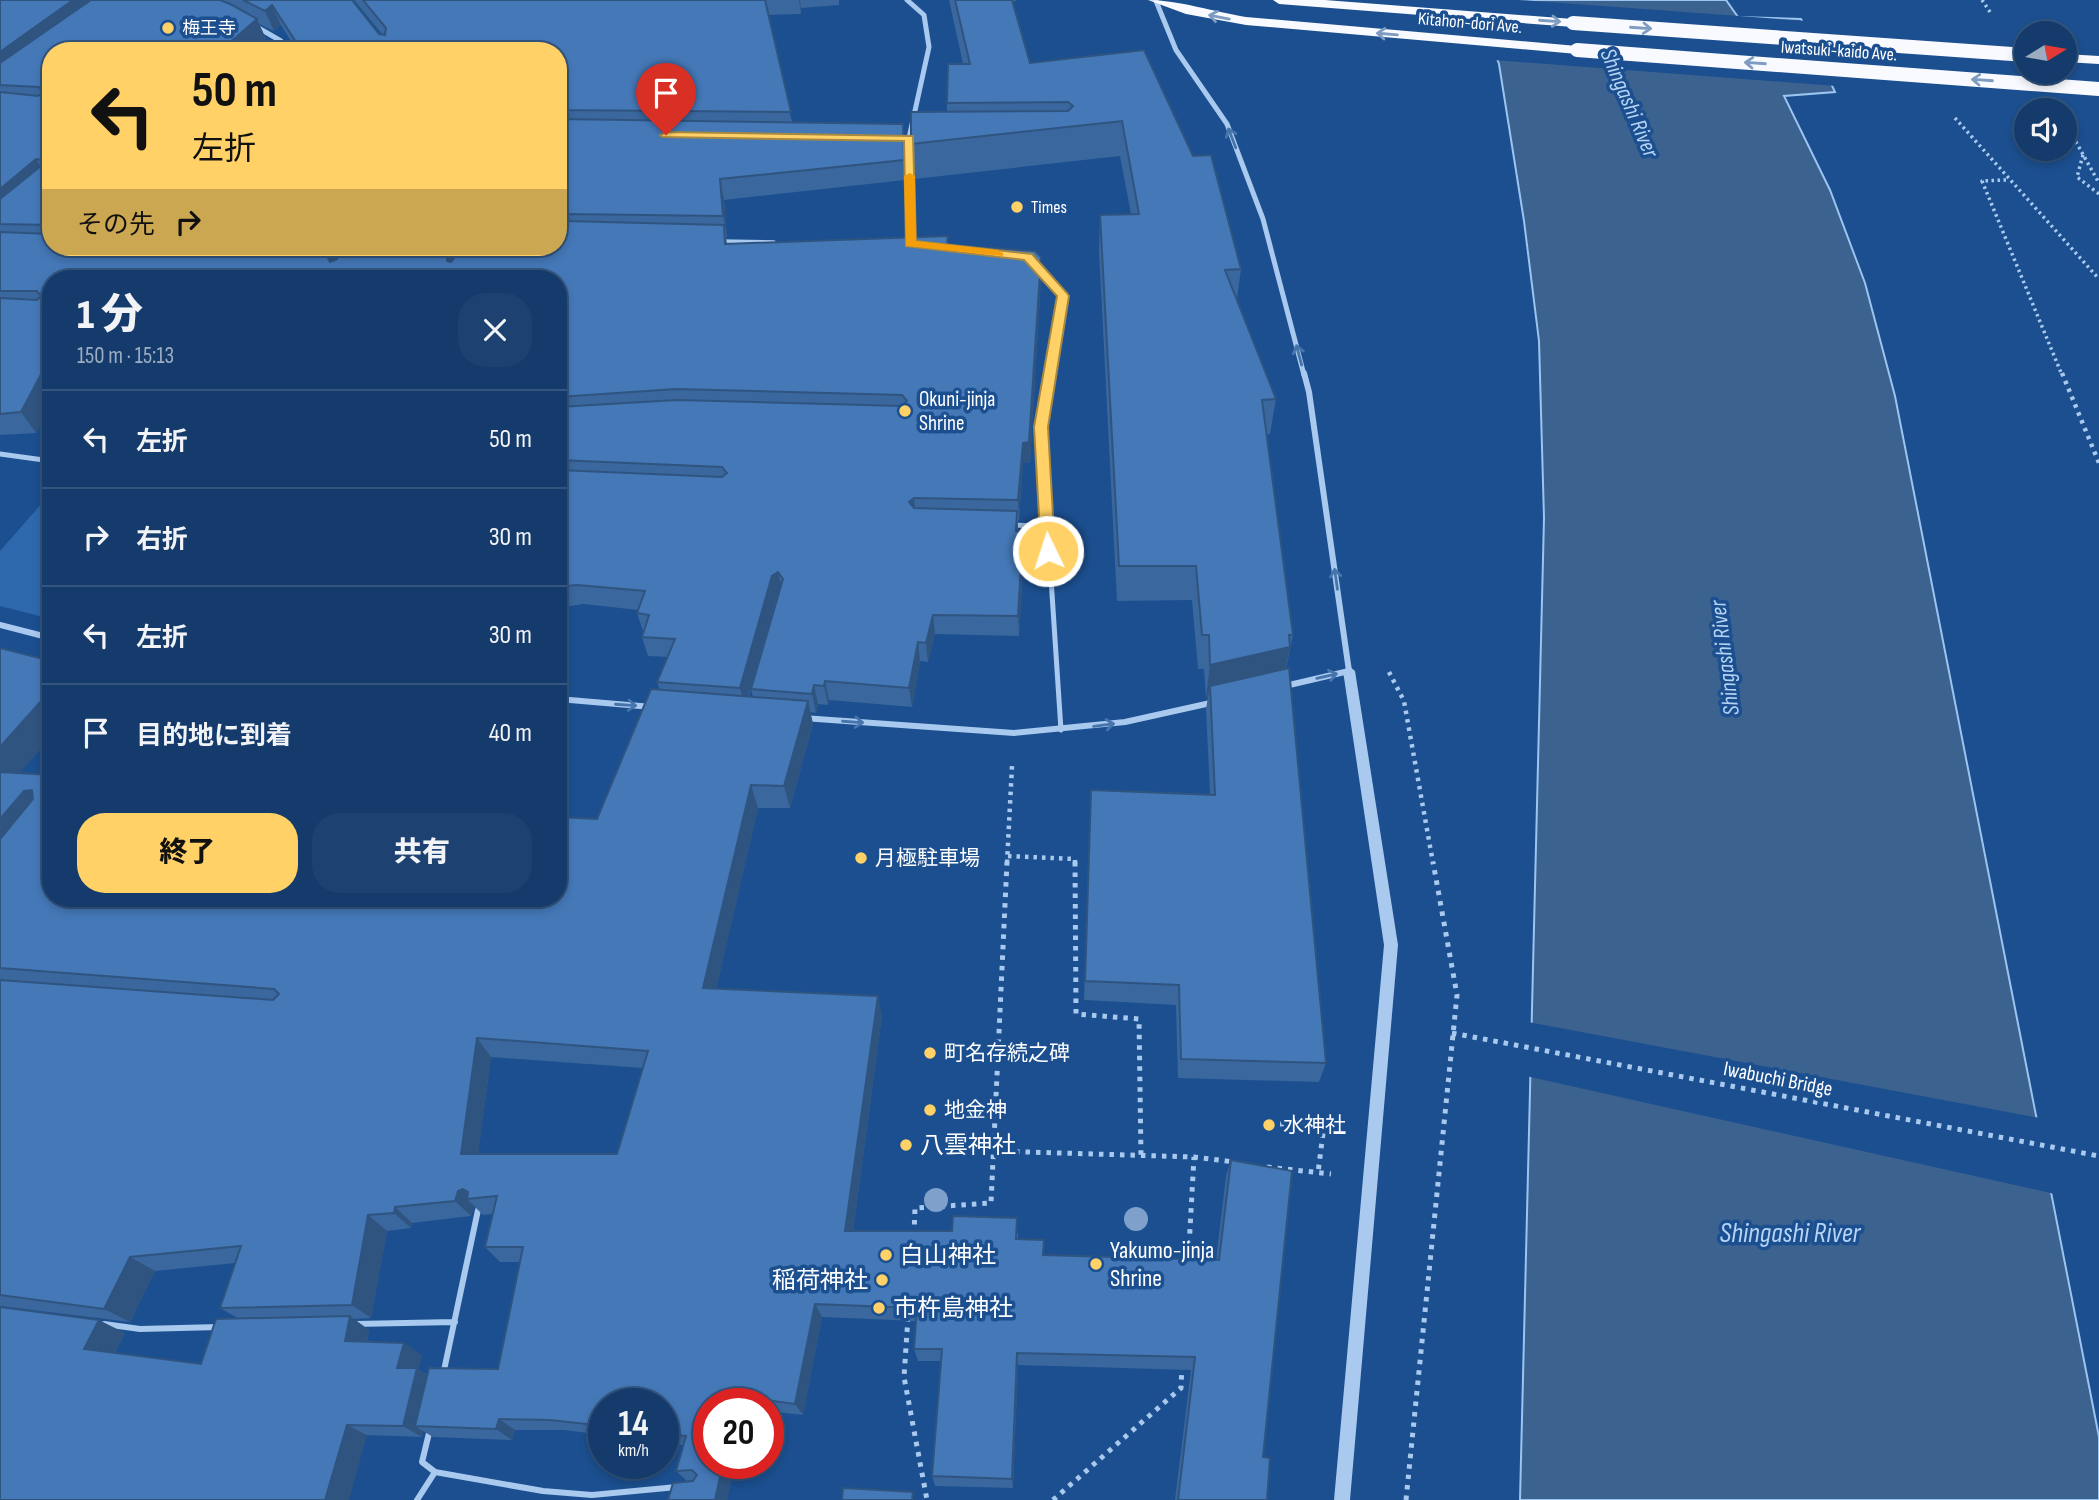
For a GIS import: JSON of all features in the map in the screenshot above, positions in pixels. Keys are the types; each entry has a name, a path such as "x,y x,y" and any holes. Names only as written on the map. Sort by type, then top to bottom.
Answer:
{"highway":[{"name":"Kitahon-dori Ave.","path":"1156,0 1216,16 1283,25 1577,50"},
{"name":"Kitahon-dori Ave.","path":"1279,0 1573,23"},
{"name":"Iwatsuki-kaido Ave.","path":"1573,23 2014,54"},
{"name":"Iwatsuki-kaido Ave.","path":"1577,50 2099,89"},
{"path":"2077,59 2099,60"}],"street":[{"path":"907,0 924,15 929,47 909,138"},
{"path":"1156,0 1177,50 1227,124 1263,219 1309,392 1391,945 1342,1500"},
{"path":"251,24 282,42"},
{"path":"0,625 42,636"},
{"path":"1279,687 1349,671"},
{"path":"791,717 1014,733 1125,722 1228,699"},
{"path":"567,700 665,708"}],"lane":[{"path":"896,138 909,138 911,244 923,246"},
{"path":"718,241 786,242"},
{"path":"1028,257 1063,296 1041,427 1060,730"},
{"path":"0,454 42,460"},
{"path":"1007,525 1046,526"},
{"path":"440,1386 456,1322 478,1210"},
{"path":"89,1322 140,1329 223,1327"},
{"path":"346,1324 456,1322"},
{"path":"431,1424 422,1462 435,1472 591,1497 689,1486"},
{"path":"417,1500 435,1472"}],"path":[{"path":"1953,116 2007,180 2099,279"},
{"path":"2077,144 2099,183"},
{"path":"2083,155 2077,177 2099,194"},
{"path":"2007,180 1982,181 2099,460"},
{"path":"1386,667 1404,701 1457,995 1406,1500"},
{"path":"913,1247 915,1208 991,1203 1014,733"},
{"path":"1008,856 1075,859 1076,1014 1139,1019 1141,1156"},
{"name":"Iwabuchi Bridge","path":"1452,1033 2099,1156"},
{"path":"1280,1124 1324,1125 1318,1173"},
{"path":"994,1151 1194,1157 1235,1163"},
{"path":"1187,1279 1194,1157"},
{"path":"1263,1166 1370,1179"},
{"path":"909,1312 904,1377 927,1500"},
{"path":"1053,1500 1181,1388 1182,1361"}],"shaded area":[{"path":"42,503 42,617 0,606 0,551"}],"water":[{"name":"Shingashi River","path":"1475,0 1726,0 1738,17 1801,19 1835,92 1784,96 1830,190 1865,283 1895,396 2099,1437 2099,1500 1520,1500 1544,518 1539,341 1524,221 1499,64"}],"pier":[{"path":"1471,0 1519,0 1806,21 1836,86 1494,60"},
{"path":"1528,1022 2040,1118 2055,1194 1526,1076"}],"building":[{"path":"0,0 73,0 0,52"},
{"path":"91,0 220,0 257,19 230,42 42,42 42,92 39,87 0,85 0,63"},
{"path":"243,0 352,0 379,34 385,35 386,28 363,0 765,0 791,112 567,110 567,42 296,42 272,5 265,11"},
{"path":"955,0 1012,0 1030,63 1144,50 1193,156 1211,155 1241,269 1225,270 1276,399 1262,400 1293,635 1289,635 1290,647 1210,665 1209,635 1202,635 1196,566 1119,566 1100,215 1139,214 1122,121 911,144 911,112 1068,111 1073,106 1068,102 947,103 948,64 970,64"},
{"path":"0,92 38,96 42,94 42,160 36,159 0,189"},
{"path":"567,119 903,124 904,160 720,179 723,216 568,214"},
{"path":"42,160 42,225 0,224 0,199 41,166"},
{"path":"567,221 724,225 725,244 948,236 947,245 1035,251 1041,257 1029,442 1023,443 1018,500 914,498 909,502 914,508 1017,511 1016,531 1023,531 1018,616 933,615 926,643 918,642 909,688 825,681 824,686 814,685 812,694 751,689 783,579 778,572 772,576 740,688 657,682 675,639 642,637 649,615 637,613 645,591 567,586 567,470 722,477 727,473 722,467 567,460 567,406 677,400 902,406 907,401 902,395 676,389 567,396 567,270 42,270 42,373 21,412 0,414 0,298 37,300 41,296 37,291 0,291 0,232 42,234 42,256 327,256 330,262 338,256 447,256 447,261 451,262 454,258 567,256"},
{"path":"0,648 42,659 42,700 0,747"},
{"path":"1289,668 1326,1063 1181,1059 1179,985 1085,981 1091,790 1215,795 1210,686"},
{"path":"651,689 808,701 784,786 751,785 703,988 878,996 845,1231 952,1231 953,1216 1017,1218 1016,1239 1044,1240 1043,1255 1219,1260 1231,1160 1292,1171 1263,1457 1270,1458 1267,1500 1178,1500 1195,1357 1017,1353 1012,1479 932,1476 942,1349 914,1349 917,1308 815,1304 795,1404 784,1402 784,1388 693,1388 693,1471 679,1471 686,1436 679,1435 679,1388 588,1388 588,1424 499,1419 496,1429 415,1426 429,1368 498,1369 523,1247 485,1247 497,1196 467,1199 468,1192 463,1189 458,1191 455,1201 395,1207 394,1213 368,1215 352,1305 220,1308 241,1246 130,1257 104,1309 0,1295 0,980 273,1000 279,994 274,989 0,968 0,839 33,799 32,790 24,791 0,819 0,772 42,774 42,907 567,907 567,817 597,819","holes":["477,1038 648,1051 617,1154 461,1154"]},
{"path":"0,1307 99,1320 84,1349 201,1364 216,1319 350,1316 345,1341 404,1343 397,1368 417,1368 403,1426 347,1425 325,1500 0,1500"},
{"path":"720,1479 715,1500 668,1500 673,1483"},
{"path":"843,1488 913,1492 912,1500 842,1500"}],"slow traffic":[{"path":"910,176 911,244 998,254"}],"place":[{"name":"梅王寺","path":"168,28"},
{"name":"Times","path":"1017,207"},
{"name":"Okuni-jinja Shrine","path":"905,411"},
{"name":"月極駐車場","path":"861,858"},
{"name":"町名存続之碑","path":"930,1053"},
{"name":"地金神","path":"930,1110"},
{"name":"水神社","path":"1269,1125"},
{"name":"八雲神社","path":"906,1145"},
{"name":"白山神社","path":"886,1255"},
{"name":"Yakumo-jinja Shrine","path":"1096,1264"},
{"name":"稲荷神社","path":"882,1280"},
{"name":"市杵島神社","path":"879,1308"}],"route":[{"path":"666,135 909,138 911,244 1028,257 1063,296 1041,427 1048,551"}]}
